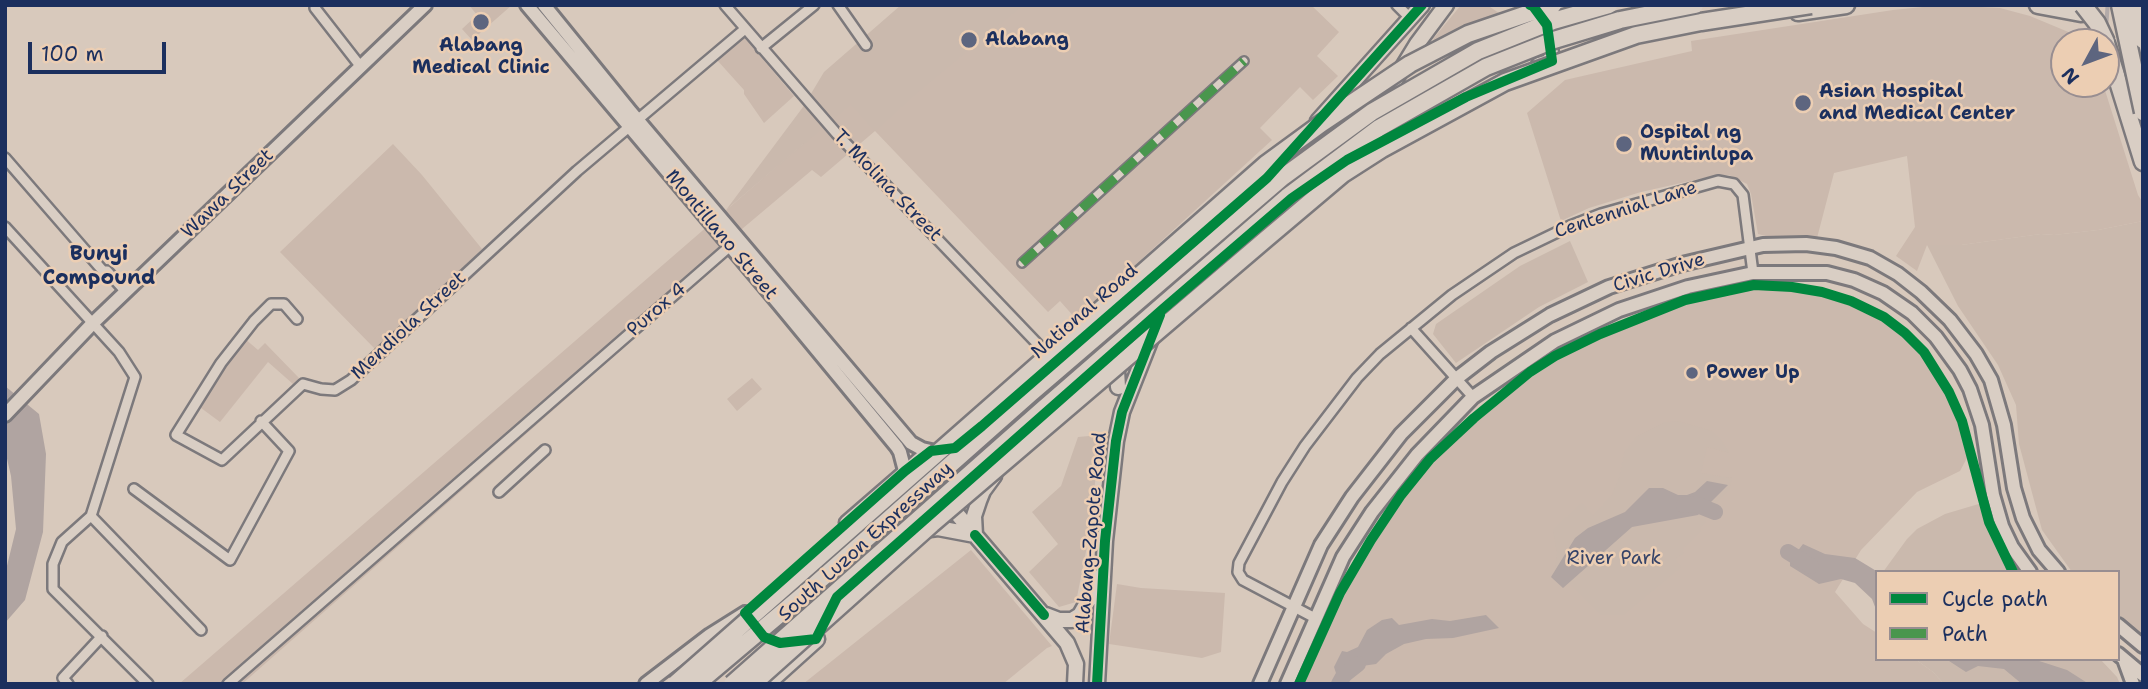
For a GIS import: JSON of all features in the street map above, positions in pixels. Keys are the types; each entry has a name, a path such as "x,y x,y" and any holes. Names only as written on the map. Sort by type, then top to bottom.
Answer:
{"highway":[{"name":"National Road","path":"837,597 824,603 814,600 809,593 808,582 813,574 943,464 955,448 1267,178 1422,5"},
{"path":"1292,198 1373,116 1417,44 1446,5"},
{"path":"1530,5 1547,25 1552,61"},
{"path":"676,684 1266,164 1410,64 1468,34 1553,5"},
{"name":"South Luzon Expressway","path":"697,684 1283,177 1372,112 1478,51 1553,21 1609,5"},
{"name":"South Luzon Expressway","path":"732,684 1287,197 1380,128 1486,67 1554,40 1620,20 1695,5"},
{"path":"753,684 932,524 1343,174 1382,149 1505,82 1636,35 1811,5"},
{"path":"766,684 816,639 837,597 1268,218 1347,160 1466,97 1552,61 1622,41 1846,5"},
{"path":"2038,5 2082,9 2099,28"},
{"path":"2135,5 2143,40"},
{"path":"2143,10 2115,10 2143,112"},
{"path":"1364,72 1374,77 1386,93"},
{"path":"2120,89 2143,162"},
{"path":"1267,178 1281,188 1279,200 1268,218"},
{"name":"Alabang-Zapote Road","path":"1097,684 1105,541 1111,478 1122,412 1163,309"},
{"name":"Alabang-Zapote Road","path":"1122,412 1118,387 1129,339"},
{"path":"975,535 974,516 983,491 1003,465 1113,371 1118,374 1118,387"},
{"path":"668,684 717,643 746,613 905,471 931,451 955,448"},
{"path":"946,500 1068,643 1076,664 1075,684"},
{"path":"903,539 917,531 938,528 975,535"},
{"path":"1044,615 1059,620 1072,620 1080,615 1093,592 1105,541"},
{"path":"746,613 764,637 780,643 816,639"}],"main road":[{"name":"Wawa Street","path":"5,415 93,323 425,5"},
{"name":"Montillano Street","path":"527,5 720,225 779,304 900,452 905,471"},
{"name":"Montillano Street","path":"544,5 633,123"},
{"name":"Montillano Street","path":"730,240 911,443 931,451"},
{"name":"Civic Drive","path":"1260,684 1321,545 1352,496 1401,434 1456,379 1491,352 1576,302 1647,274 1751,247 1805,244 1836,248 1870,258 1922,292 1950,320 1976,354 1991,380 2004,425 2014,488 2023,518 2039,550 2056,570"},
{"name":"Civic Drive","path":"1287,684 1343,557 1372,512 1417,455 1473,397 1534,353 1619,310 1688,287 1753,273 1827,273 1854,280 1883,293 1912,313 1936,337 1970,389 1982,425 1993,495 2002,526 2012,547 2029,570"},
{"path":"900,452 911,443"},
{"path":"646,684 709,635 746,613"},
{"path":"2120,627 2143,646"},
{"path":"2121,656 2143,674"},
{"path":"2121,656 2133,684"}],"street":[{"name":"T. Molina Street","path":"725,5 837,134 1054,361"},
{"path":"761,48 814,5"},
{"path":"838,5 866,45"},
{"path":"1397,5 1410,18"},
{"path":"315,8 361,67"},
{"name":"Mendiola Street","path":"297,319 284,304 271,304 221,363 176,435 222,460 303,384 335,390 351,380 633,123 745,29"},
{"path":"1022,263 1244,61"},
{"path":"5,159 103,271 107,271 126,292"},
{"name":"Centennial Lane","path":"1315,618 1243,580 1238,572 1239,563 1276,493 1305,446 1356,378 1411,328 1483,272 1542,238 1601,214 1711,182 1734,184 1740,188 1745,201 1753,273"},
{"path":"5,227 119,352 135,377 91,516 62,542 53,564 53,589 148,684"},
{"name":"Purox 4","path":"228,684 585,372 730,240"},
{"path":"1411,328 1473,397"},
{"path":"134,489 230,560 289,451 261,421"},
{"path":"499,492 545,450"},
{"path":"91,516 201,630"},
{"path":"68,684 63,678 102,636"}],"shaded area":[{"name":"Alabang Medical Clinic","path":"469,5 512,5 472,40 462,29 477,15"},
{"path":"963,5 1311,5 1339,32 1317,56 1338,76 1313,100 1300,87 1260,128 1272,140 1076,319 1060,301 1048,312 875,131 821,177 812,170 742,229 725,254 575,391 242,684 179,684"},
{"path":"1461,5 1487,5 1511,21 1445,52 1433,39"},
{"path":"1943,5 2000,8 2059,28 2050,28 2050,98 2107,98 2138,195 2143,203 2143,221 2054,235 2041,234 1961,245 1927,245 1917,271 1896,256 1915,227 1907,156 1834,173 1817,238 1758,234 1747,184 1729,175 1717,175 1641,192 1589,208 1561,221 1527,113 1565,80 1692,51 1691,41 1893,10"},
{"path":"743,36 794,96 764,123 744,90 717,60"},
{"path":"393,144 482,249 376,350 280,252"},
{"path":"1763,287 1822,295 1851,304 1883,319 1921,354 1947,394 1958,419 1967,458 1960,471 1917,492 1861,550 1835,592 1863,624 1875,632 1875,661 1918,661 1944,684 1304,684 1343,594 1373,541 1403,497 1432,462 1505,395 1571,351 1644,317 1687,303"},
{"path":"244,338 258,350 265,343 299,378 293,384 268,362 220,422 197,405 221,363"},
{"path":"752,378 762,389 737,411 727,399"},
{"path":"5,386 39,414 46,454 43,532 25,600 5,623 5,574 16,529 11,476 5,450"},
{"path":"1707,481 1728,485 1698,515 1632,527 1563,588 1551,577 1575,538 1588,528 1625,512 1649,488 1663,488 1678,495 1687,495 1695,492"},
{"path":"1803,544 1825,554 1855,558 1875,570 1875,607 1872,599 1855,583 1841,579 1819,584 1790,566 1790,561"},
{"path":"971,550 1052,646 1003,684 803,684"},
{"path":"1117,584 1225,593 1221,652 1202,658 1109,644"},
{"path":"1486,615 1499,628 1453,638 1426,639 1404,644 1386,654 1376,664 1362,666 1351,677 1337,676 1334,667 1342,651 1347,652 1358,647 1367,630 1382,620 1392,618 1399,625 1432,619 1450,621"},
{"path":"1949,661 2039,661 2067,670 2089,684 2022,684 2004,669 1978,666 1966,672"}],"green space":[{"path":"901,5 1023,5 875,131 851,104 726,210 803,107 824,72"},
{"path":"2143,221 2143,636 2120,616 2120,570 2071,570 2042,530 2019,444 2016,405 1998,365 1958,306 1927,245 1961,245 2041,234 2098,230"},
{"path":"1570,241 1588,282 1539,307 1456,363 1433,334 1436,324 1520,266"},
{"name":"River Park","path":"1678,421 1712,431 1722,441 1729,453 1707,447 1701,473 1732,478 1729,490 1704,514 1706,522 1700,527 1701,531 1683,548 1684,553 1675,559 1681,567 1623,615 1601,615 1555,569 1557,553 1553,530 1582,503 1593,516 1612,495 1624,453 1637,436 1665,422"},
{"path":"1100,435 1090,531 1076,602 1059,607 1029,572 1058,544 1032,512 1061,486 1078,437"},
{"path":"1982,503 1990,533 2009,570 1884,570 1917,529 1945,514"},
{"path":"1918,661 2102,661 2120,684 1944,684"}],"waterway":[{"path":"1684,505 1695,504 1715,512"},
{"path":"1788,552 1811,566"},
{"path":"1339,684 1344,675 1358,664"}],"tunnel":[{"path":"2081,13 2109,15"}],"marked path":[{"path":"1022,263 1244,61"}],"cycle path":[{"path":"1422,5 1267,178 982,426 955,448 931,451 905,471 745,613 764,637 780,643 816,639 837,597 1292,198 1347,160 1466,97 1552,61 1547,25 1530,5"},
{"path":"1299,684 1340,593 1371,540 1401,495 1430,459 1474,418 1530,372 1555,356 1600,334 1685,300 1754,285 1792,287 1851,301 1884,317 1924,352 1949,392 1962,421 1989,522 2012,570"},
{"path":"1097,684 1105,541 1116,441 1122,412 1160,315"},
{"path":"975,535 1044,615"}],"place":[{"name":"Alabang Medical Clinic","path":"481,22"},
{"name":"Alabang","path":"969,40"},
{"name":"Asian Hospital and Medical Center","path":"1803,103"},
{"name":"Ospital ng Muntinlupa","path":"1624,144"},
{"name":"Power Up","path":"1692,373"}],"district":[{"name":"Bunyi Compound","path":"99,267"}]}
